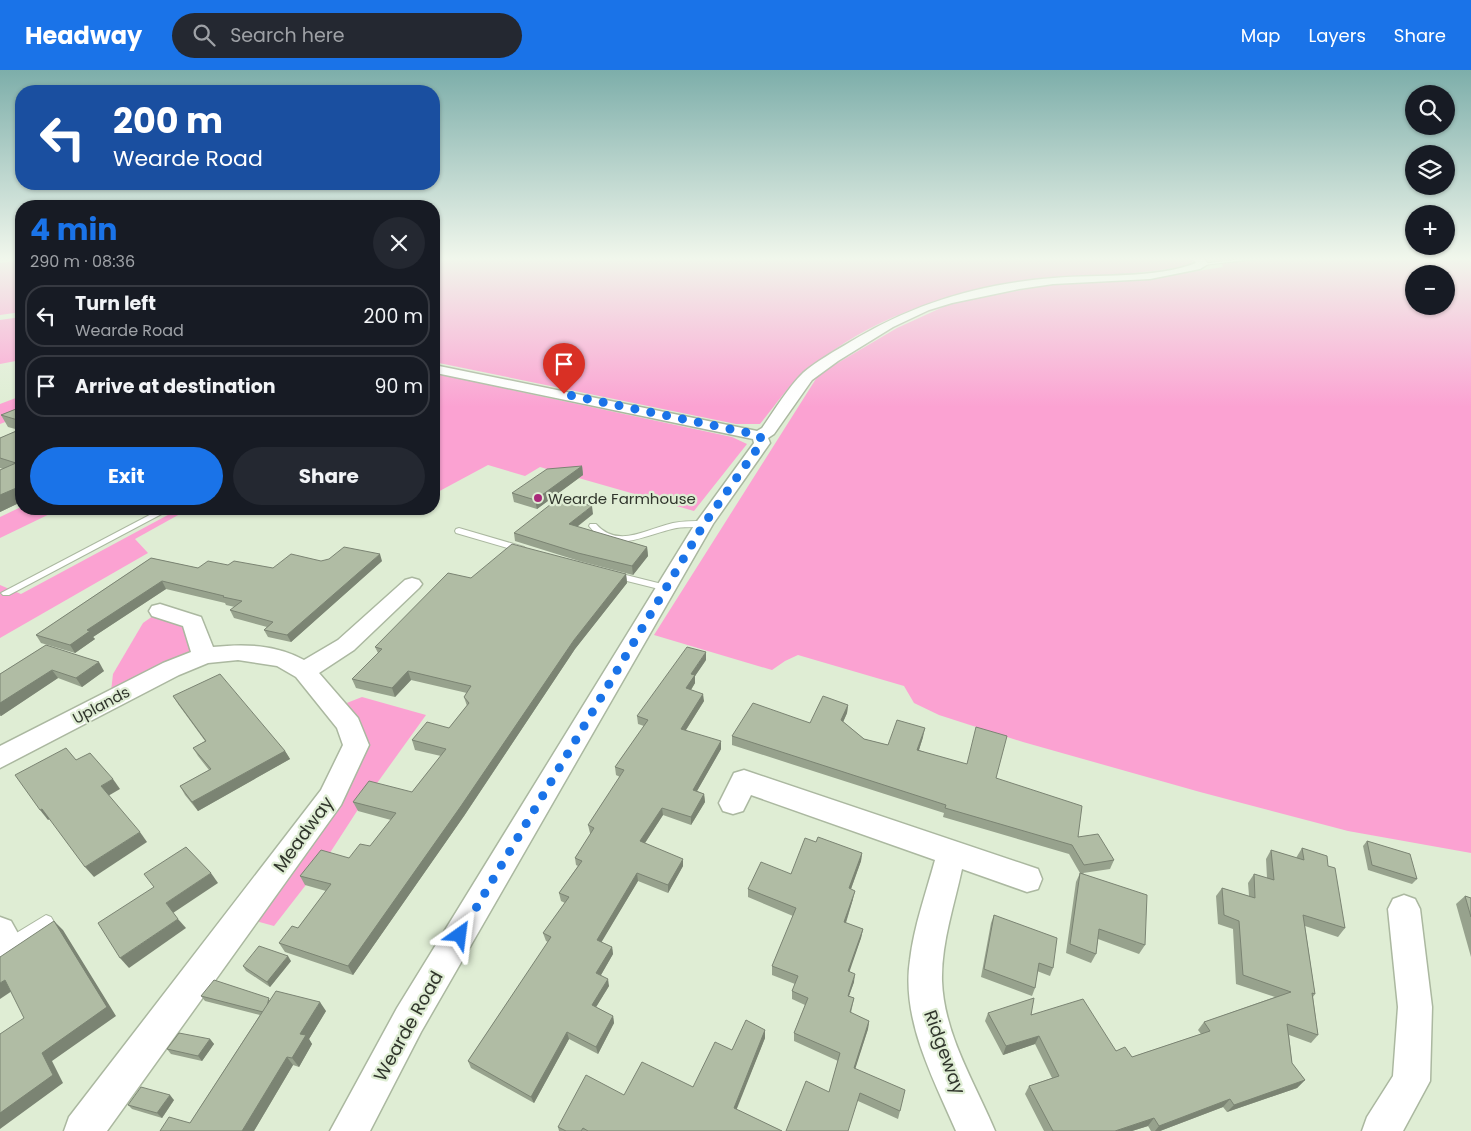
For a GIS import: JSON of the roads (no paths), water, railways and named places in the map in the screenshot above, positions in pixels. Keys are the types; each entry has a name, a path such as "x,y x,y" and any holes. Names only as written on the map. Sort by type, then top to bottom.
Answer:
{"street":[{"name":"Wearde Road","path":"349,1131 409,1020 704,524 762,442 760,436 768,430 807,377 833,358 890,324 924,309"},
{"path":"440,370 760,436"},
{"path":"304,671 346,645 412,584"},
{"path":"160,611 192,622 204,656"},
{"name":"Meadway","path":"83,1131 331,797 356,745 349,725 304,671 285,660 263,654 238,652 204,656"},
{"name":"Uplands","path":"0,758 171,669 204,656"},
{"path":"733,803 744,781 1027,879"},
{"name":"Ridgeway","path":"951,853 926,962 927,999 934,1029 976,1131"},
{"path":"1381,1131 1411,1081 1415,1007 1404,909"}],"lane":[{"path":"6,593 156,515"},
{"path":"593,526 597,533 608,538 626,540 670,526 704,524"},
{"path":"459,531 528,551"},
{"path":"604,572 667,588"},
{"path":"3,943 46,922"}],"place":[{"name":"Wearde Farmhouse","path":"538,498"}]}
